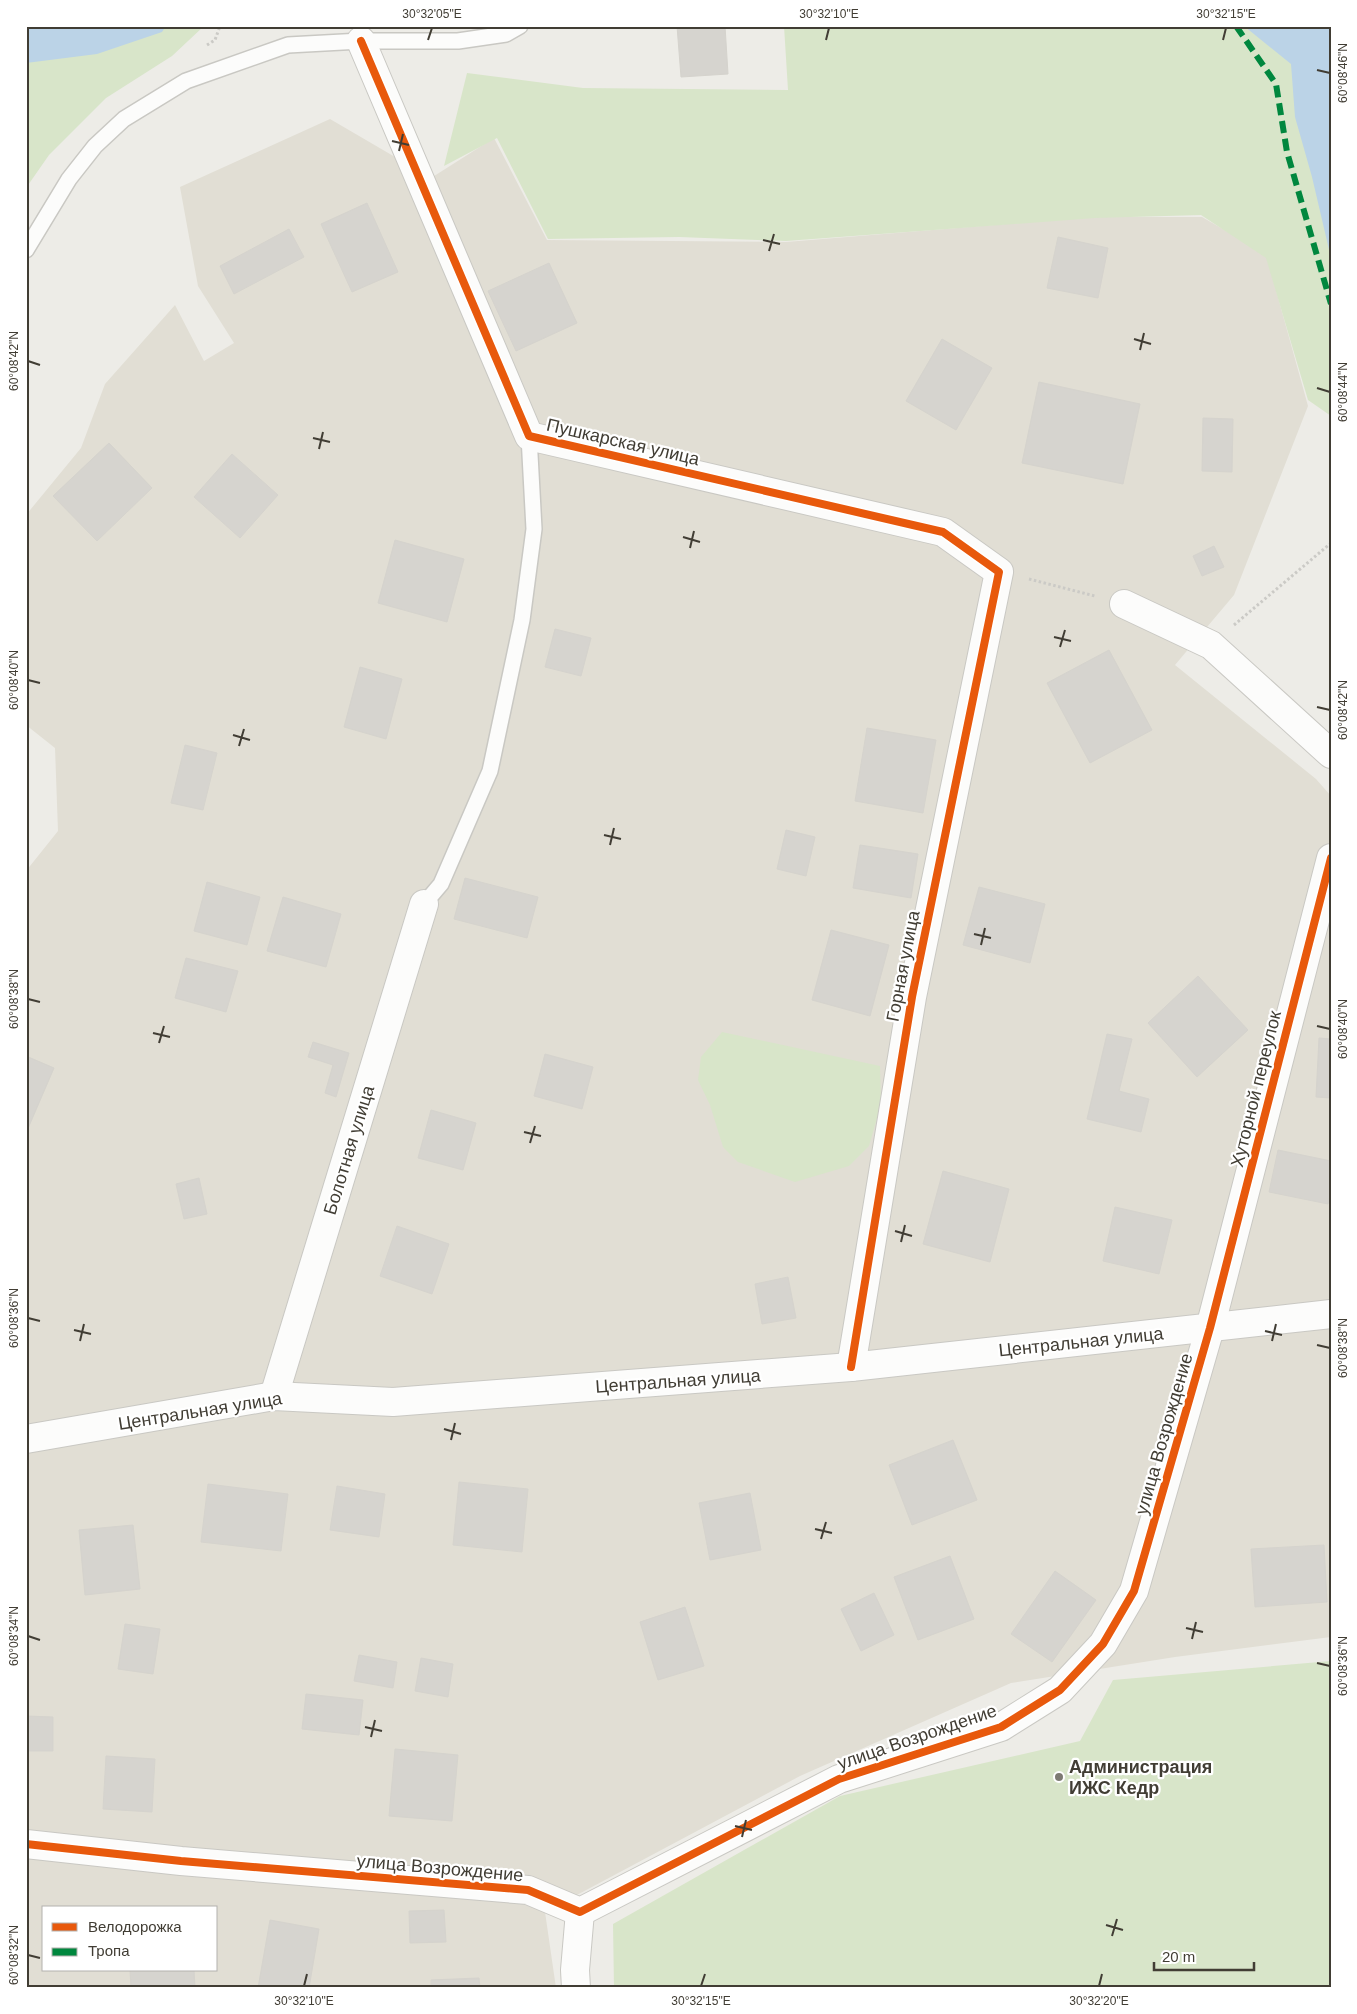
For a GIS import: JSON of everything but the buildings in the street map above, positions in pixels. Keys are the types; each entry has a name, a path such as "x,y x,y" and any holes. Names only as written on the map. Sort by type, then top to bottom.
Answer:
{"street":[{"name":"Пушкарская улица","path":"361,41 529,436 943,532 999,572"},
{"name":"Горная улица","path":"851,1367 912,996 999,572"},
{"path":"1124,604 1211,645 1331,754"},
{"name":"Хуторной переулок","path":"1210,1328 1331,858"},
{"name":"Болотная улица","path":"274,1396 424,904"},
{"name":"Центральная улица","path":"26,1439 274,1396 393,1402 851,1367 1331,1314"},
{"name":"улица Возрождение","path":"26,1844 181,1861 528,1890 580,1912 840,1779 1001,1727 1060,1690 1103,1644 1134,1591 1210,1328"},
{"path":"576,1988 575,1970 580,1912"}],"lane":[{"path":"26,250 69,179 95,146 124,119 186,81 288,45 361,41 458,41 506,34 520,26"},
{"path":"424,904 441,884 490,771 522,620 534,529 529,436"}],"path":[{"path":"1211,645 1331,544"},
{"path":"999,572 1124,604"}],"shaded area":[{"path":"330,119 431,178 494,138 547,240 786,242 1091,217 1202,217 1266,254 1308,406 1234,595 1175,665 1316,779 1331,796 1331,1637 1175,1657 1011,1683 800,1776 545,1912 556,1988 26,1988 26,871 58,831 55,748 26,725 26,515 81,448 105,384 175,305 204,361 234,343 198,286 180,187"}],"green space":[{"path":"26,26 204,26 172,56 106,98 49,155 26,188"},
{"path":"784,26 1331,26 1331,416 1308,400 1266,258 1201,215 1095,218 786,241 679,237 548,239 497,138 444,166 467,73 583,88 788,90"},
{"path":"722,1032 880,1066 881,1104 869,1146 849,1166 795,1182 738,1162 723,1147 710,1105 698,1080 701,1057"},
{"path":"1331,1661 1331,1988 614,1988 613,1924 840,1796 1080,1741 1113,1680"}],"water":[{"path":"26,26 166,26 162,32 97,54 26,63"},
{"path":"1244,26 1331,26 1331,258 1312,177 1295,117 1291,64"}],"marked path":[{"path":"1236,26 1276,84 1287,152 1331,304"}],"cycle path":[{"path":"361,41 529,436 943,532 999,572 912,997 851,1367"},
{"path":"26,1844 181,1861 528,1890 580,1912 839,1779 1001,1727 1060,1690 1103,1644 1134,1591 1210,1328 1331,858"}],"place":[{"name":"Администрация ИЖС Кедр","path":"1059,1777"}]}
